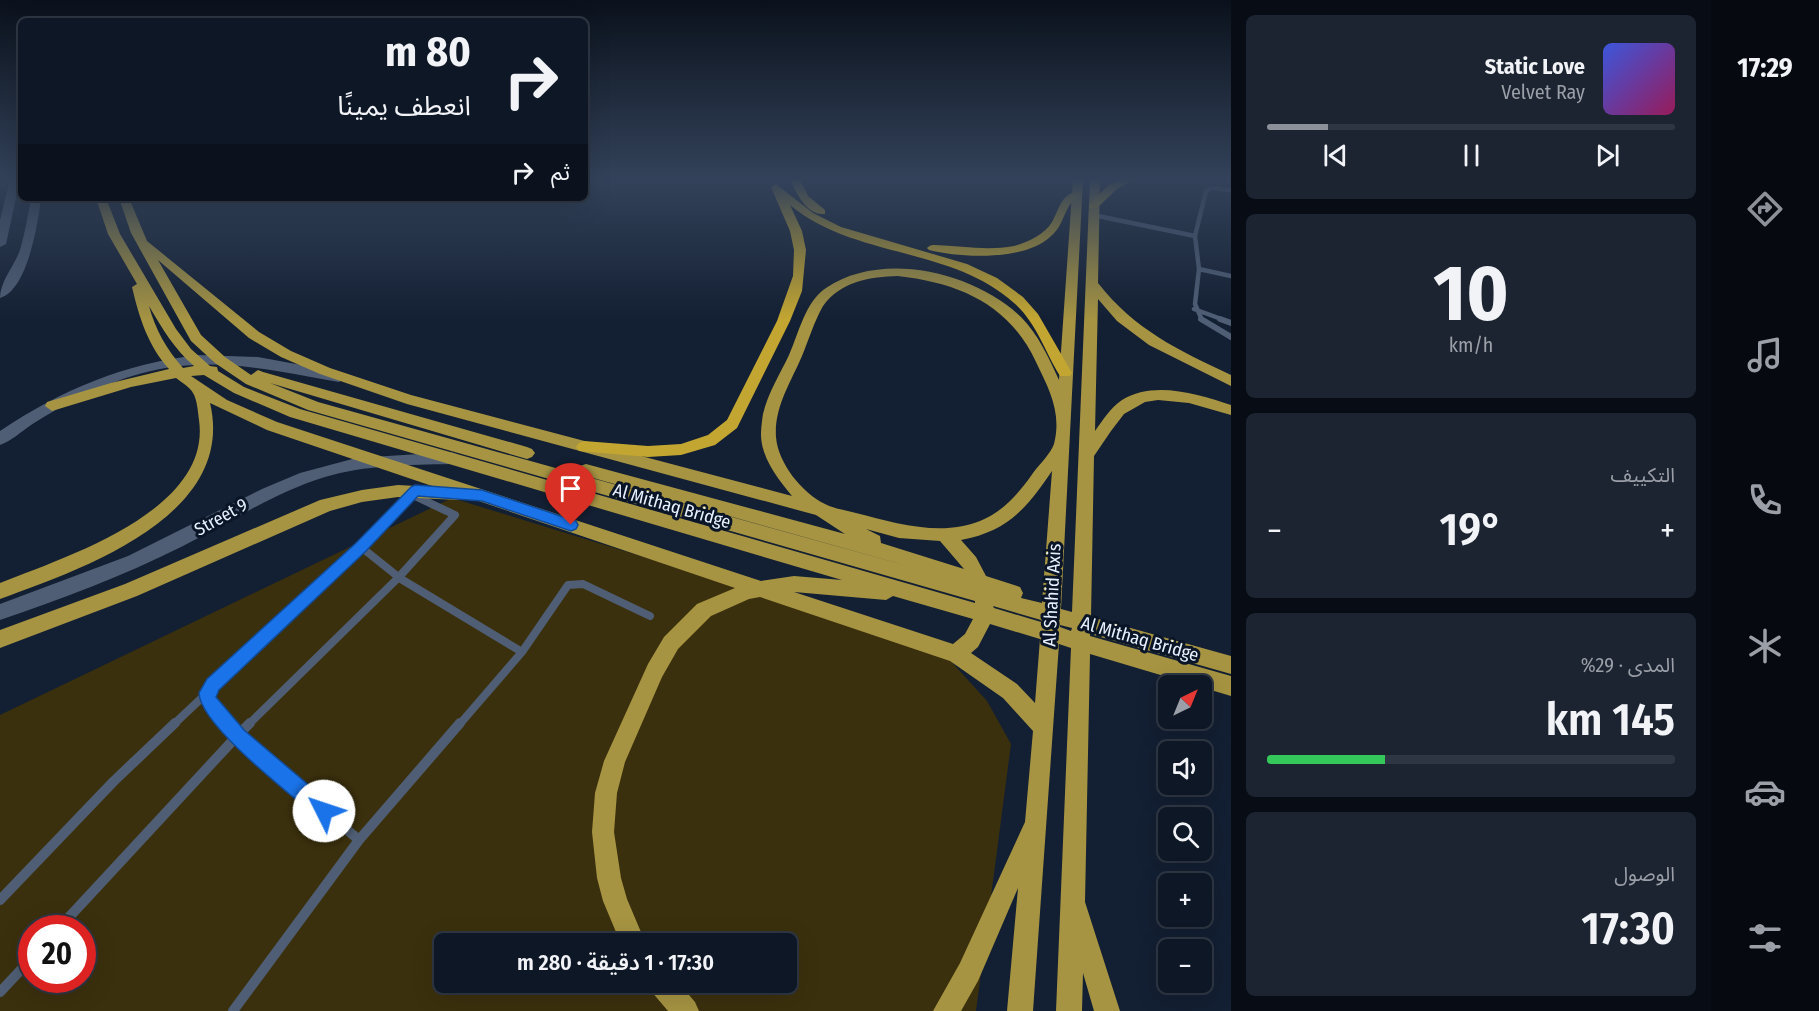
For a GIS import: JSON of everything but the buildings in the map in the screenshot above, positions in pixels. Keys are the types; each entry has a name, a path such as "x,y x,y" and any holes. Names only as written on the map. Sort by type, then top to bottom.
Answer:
{"highway":[{"path":"584,447 665,451 685,449 712,440 731,424 790,306 798,284 799,241 794,226"},
{"path":"829,226 868,240 948,261 973,270 1001,286 1034,317 1065,373"},
{"path":"850,226 929,247 966,252 1000,251 1037,241 1054,226"}],"main road":[{"path":"0,244 4,226"},
{"path":"0,294 12,281 24,261 32,226"},
{"name":"Al Mithaq Bridge","path":"111,226 177,342 197,362 224,382 256,399 295,413 926,596 1229,681"},
{"name":"Al Mithaq Bridge","path":"134,226 196,338 220,360 251,381 291,398 1208,658 1229,681"},
{"name":"Al Shahid Axis","path":"1020,1011 1044,727 1074,226"},
{"name":"Al Shahid Axis","path":"1069,1011 1093,226"},
{"path":"141,240 254,335 286,354 346,379 407,399 899,531 945,535 985,527 1006,515 1021,500 1061,447"},
{"path":"908,558 840,524 812,505 782,471 769,436 773,405 819,302 829,291 843,282 881,273 903,273 938,278 972,290 1001,307 1017,321 1027,335 1063,407"},
{"path":"137,274 141,299 153,335 171,364 200,390 230,408 272,426 956,654 1010,691 1044,727"},
{"path":"1091,282 1114,313 1142,336 1180,358 1231,381"},
{"path":"0,440 52,406 116,377 152,366 185,360 217,358 246,360 346,379"},
{"path":"0,425 124,383 167,373 212,370 253,374 550,460 908,558 992,585 1094,625"},
{"path":"0,591 117,540 148,522 174,500 192,478 206,446 208,426 200,390"},
{"path":"1086,456 1119,410 1134,400 1153,396 1177,396 1204,401 1231,410"},
{"name":"Street 9","path":"0,612 73,586 143,557 253,499 290,483 345,466 381,460 451,458"},
{"path":"0,639 131,590 308,511 362,496 414,493 482,495"},
{"path":"945,535 972,564 984,597 985,609 979,630 956,654"},
{"path":"629,933 615,901 609,878 603,832 606,793 615,761 663,656 681,631 704,610 732,596 778,585 810,585 926,596"},
{"path":"1208,658 1231,658"},
{"path":"946,1011 969,972 1037,819"},
{"path":"1073,896 1107,1011"},
{"path":"670,993 686,1011"}],"lane":[{"path":"1156,226 1195,236"},
{"path":"1197,226 1195,236 1198,269 1194,309 1199,318 1212,329 1231,337"},
{"path":"1198,269 1231,276"},
{"path":"1194,309 1231,322"},
{"path":"0,900 114,782 207,693 213,684 361,547 414,493 456,515 399,577 237,736 71,915"},
{"path":"361,547 399,577 522,652"},
{"path":"233,1011 359,840 522,652 568,585 583,584 650,616"},
{"path":"207,693 210,705 237,736 359,840"},
{"path":"0,992 18,973"}],"shaded area":[{"path":"452,498 939,648 987,701 1011,744 976,1011 0,1011 0,715"}],"route":[{"path":"324,811 237,736 216,712 207,699 207,693 213,684 361,547 415,490 482,495 571,525"}]}
